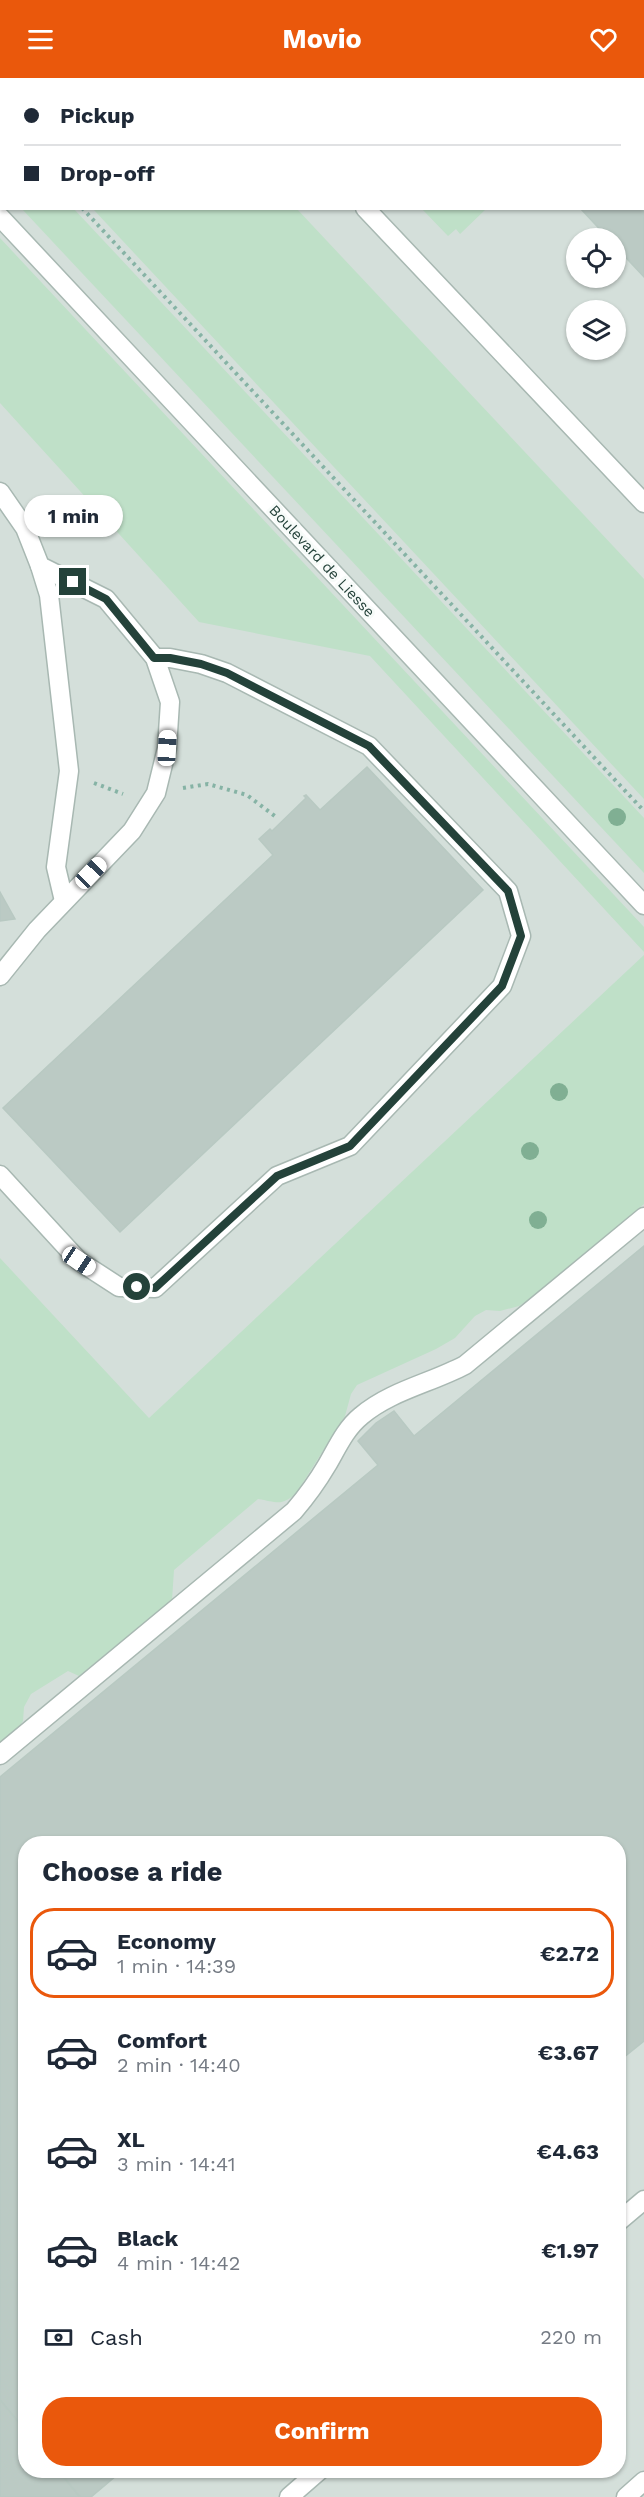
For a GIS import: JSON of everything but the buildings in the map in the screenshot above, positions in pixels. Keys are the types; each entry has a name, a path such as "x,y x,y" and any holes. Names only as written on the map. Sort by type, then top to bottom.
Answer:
{"street":[{"path":"367,210 644,503"},
{"name":"Boulevard de Liesse","path":"0,217 644,905"},
{"path":"0,492 25,528 40,566 51,606 69,771 56,867 64,902"},
{"path":"0,976 37,930 132,831 156,792 167,748 170,702 154,658 106,599 40,566"},
{"path":"0,1175 79,1261 118,1287 155,1288 277,1176 350,1146 502,986 521,936 508,891 369,746 227,673 201,664 170,658 154,658"},
{"path":"0,1755 294,1511 308,1495 342,1437 359,1417 377,1403 441,1378 465,1365 644,1217"},
{"path":"626,2215 644,2200"},
{"path":"289,2497 311,2478"},
{"path":"626,2497 644,2481"}],"path":[{"path":"84,210 644,811"}],"shaded area":[{"path":"0,210 644,210 644,2497 0,2497"}],"green space":[{"path":"23,210 75,210 644,818 644,873"},
{"path":"94,210 298,210 644,579 644,799"},
{"path":"423,210 485,210 460,234 456,229 448,236"},
{"path":"0,238 644,927 644,952 370,656 199,622 0,403"},
{"path":"644,955 644,1204 537,1294 519,1306 500,1311 486,1310 475,1316 455,1338 357,1385 351,1394 345,1416 297,1492 283,1502 258,1499 174,1570 172,1600 79,1676 68,1671 31,1694 24,1707 23,1721 17,1730 0,1743 0,1258 149,1418"}],"route":[{"path":"73,582 106,599 154,658 170,658 201,664 227,673 369,746 508,891 521,936 502,986 350,1146 277,1176 155,1288 137,1287"}]}
